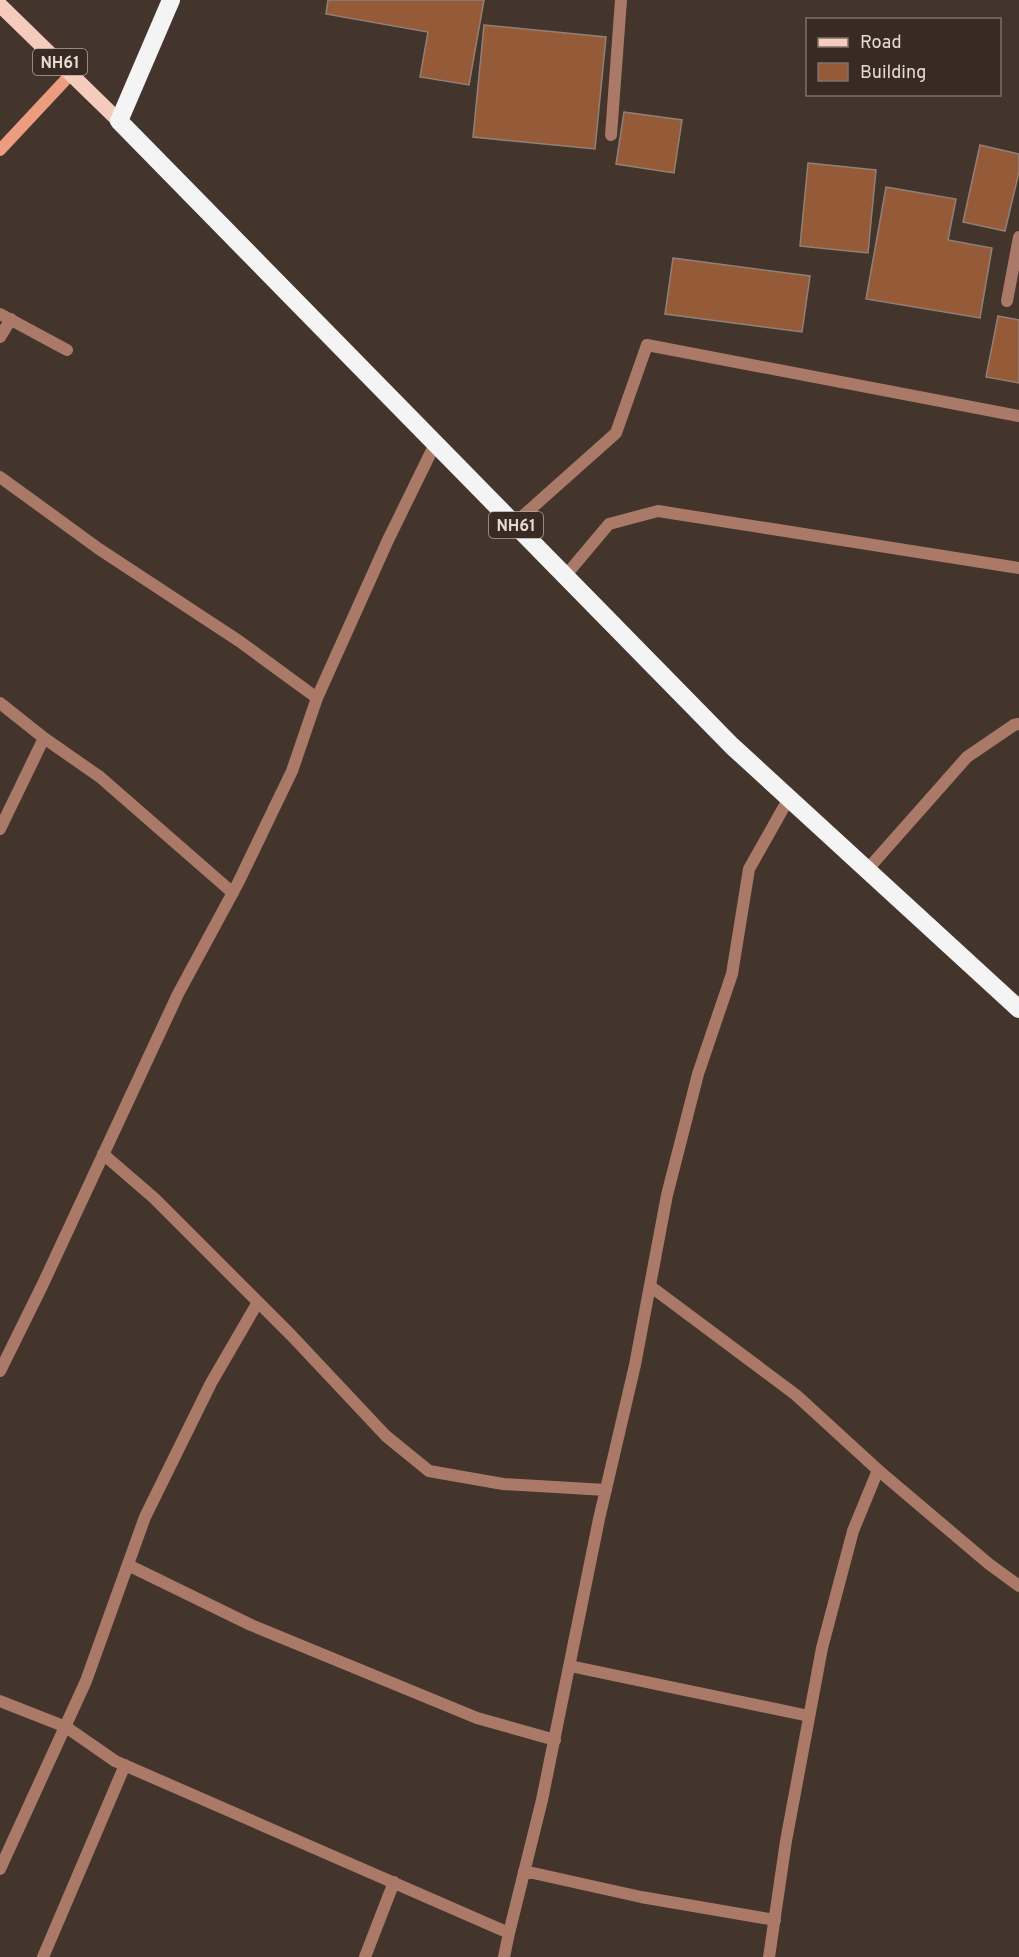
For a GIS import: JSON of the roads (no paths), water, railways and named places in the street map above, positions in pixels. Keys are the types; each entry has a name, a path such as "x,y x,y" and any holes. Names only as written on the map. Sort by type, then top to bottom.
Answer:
{"highway":[{"path":"119,121 171,0"},
{"name":"NH61","path":"119,121 732,746 1019,1010"}],"main road":[{"name":"NH61","path":"0,5 119,121"}],"street":[{"path":"611,135 621,0"},
{"path":"0,150 71,74"},
{"path":"1007,301 1019,237"},
{"path":"0,336 5,317 67,350"},
{"path":"515,523 616,434 647,345 1019,416"},
{"path":"0,1371 178,994 233,893 292,771 317,698 388,540 436,442"},
{"path":"0,477 99,549 239,641 317,698"},
{"path":"566,575 609,524 658,511 1019,568"},
{"path":"0,703 44,738 100,777 233,893"},
{"path":"867,870 967,757 1014,725 1019,724"},
{"path":"0,829 44,738"},
{"path":"504,1957 555,1740 606,1490 635,1365 667,1196 698,1074 732,974 749,869 789,798"},
{"path":"103,1154 154,1198 258,1302 386,1436 429,1470 503,1484 606,1490"},
{"path":"650,1286 796,1395 878,1470 989,1564 1019,1586"},
{"path":"0,1869 86,1681 145,1517 206,1393 258,1302"},
{"path":"769,1957 786,1841 822,1648 853,1531 878,1470"},
{"path":"128,1565 262,1629 477,1718 555,1740"},
{"path":"570,1666 809,1716"},
{"path":"0,1701 66,1727 115,1761 509,1933"},
{"path":"43,1957 125,1765"},
{"path":"524,1871 641,1897 774,1920"},
{"path":"365,1957 394,1882"}]}
